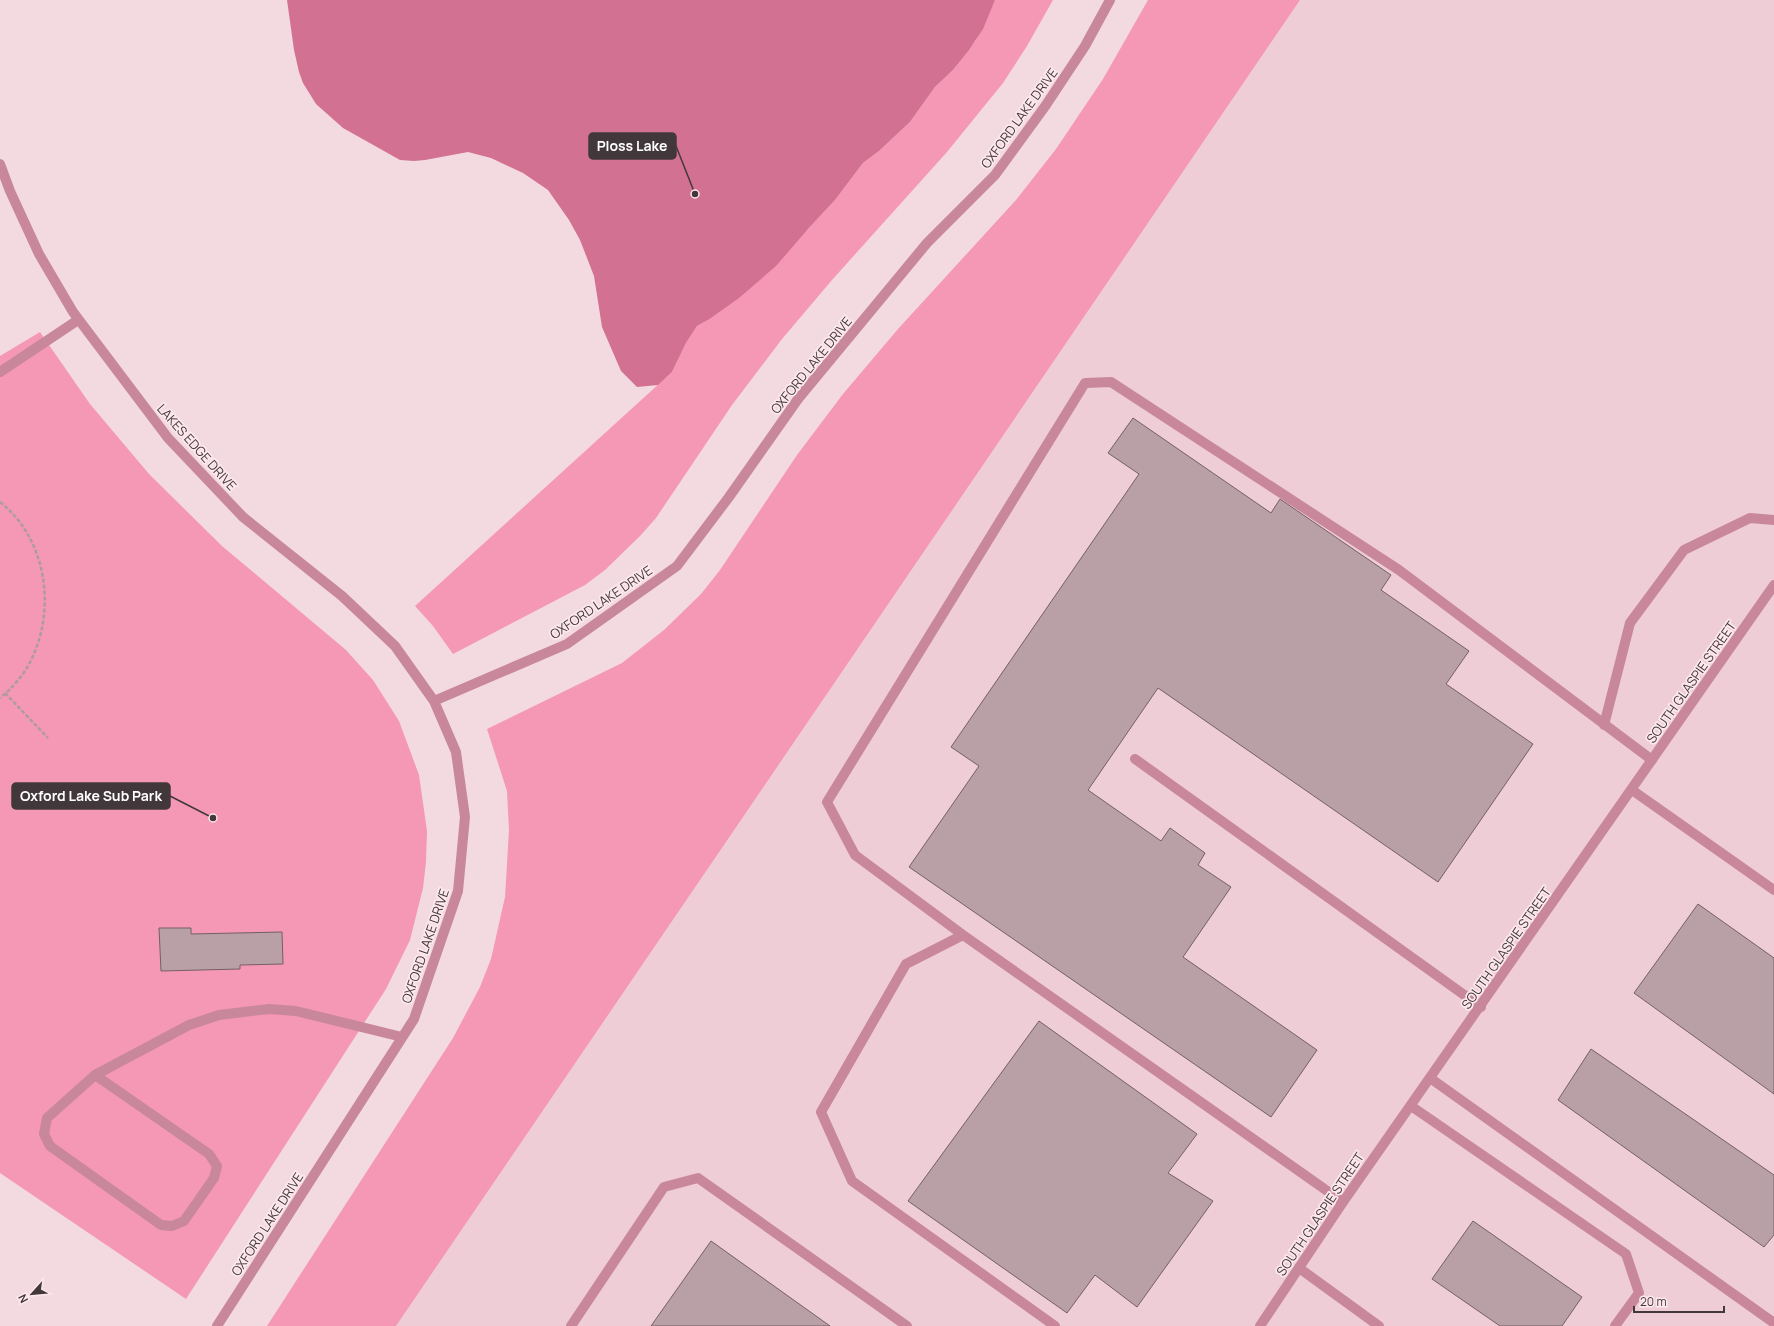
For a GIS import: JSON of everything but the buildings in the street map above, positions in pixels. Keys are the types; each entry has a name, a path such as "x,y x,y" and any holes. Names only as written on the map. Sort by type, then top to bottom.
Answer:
{"street":[{"name":"OXFORD LAKE DRIVE","path":"216,1326 414,1019 458,891 465,817 456,752 434,701 567,644 677,566 729,497 798,399 927,243 995,175 1046,105 1085,46 1110,0"},
{"name":"LAKES EDGE DRIVE","path":"0,164 10,191 39,254 78,320 168,438 243,517 342,596 395,646 434,701"},
{"path":"0,372 78,320"},
{"path":"1343,1202 963,935 855,855 827,802 1084,383 1111,382 1392,566 1652,760"},
{"path":"1604,725 1630,623 1684,550 1750,518 1774,520"},
{"name":"SOUTH GLASPIE STREET","path":"1260,1326 1343,1202 1774,585"},
{"path":"1134,759 1480,1007"},
{"path":"1632,790 1774,890"},
{"path":"963,935 906,964 821,1112 852,1181 1055,1326"},
{"path":"95,1075 209,1154 217,1166 214,1178 184,1221 172,1226 161,1225 50,1146 44,1134 47,1118 95,1075 188,1025 219,1015 269,1009 296,1011 402,1037"},
{"path":"1430,1078 1774,1323"},
{"path":"1411,1106 1626,1254 1639,1293 1615,1326"},
{"path":"571,1326 664,1187 698,1178 907,1326"},
{"path":"1299,1268 1379,1326"}],"path":[{"path":"0,502 6,507 25,531 39,557 45,589 42,624 36,649 23,673 12,688 0,698"},
{"path":"6,693 48,738"}],"shaded area":[{"path":"287,0 995,0 983,29 969,50 953,70 935,87 910,122 879,151 863,163 835,200 776,266 739,298 697,326 686,343 672,372 658,385 637,387 621,371 602,327 594,276 580,240 569,220 548,190 523,173 491,158 468,152 425,160 400,160 343,128 316,104 303,83 294,50"},
{"path":"995,0 1053,0 1027,46 1003,83 947,152 832,280 782,339 732,405 656,518 605,570 585,585 453,654 433,626 415,606 672,372 686,343 697,326 708,320 808,229 835,200 863,163 879,151 910,122 935,87 953,70 976,40"},
{"path":"1148,0 1300,0 396,1326 267,1326 453,1038 480,987 491,959 505,897 509,830 507,791 487,729 622,663 664,630 701,594 720,570 797,455 843,394 898,329 1016,200 1056,149 1103,79"},
{"path":"1300,0 1774,0 1774,1326 396,1326"},
{"path":"40,332 90,404 149,474 222,546 346,650 373,680 399,721 419,775 427,831 426,862 423,888 410,940 386,989 186,1299 0,1173 0,356"}],"place":[{"name":"Ploss Lake","path":"695,194"},
{"name":"Oxford Lake Sub Park","path":"213,818"}]}
